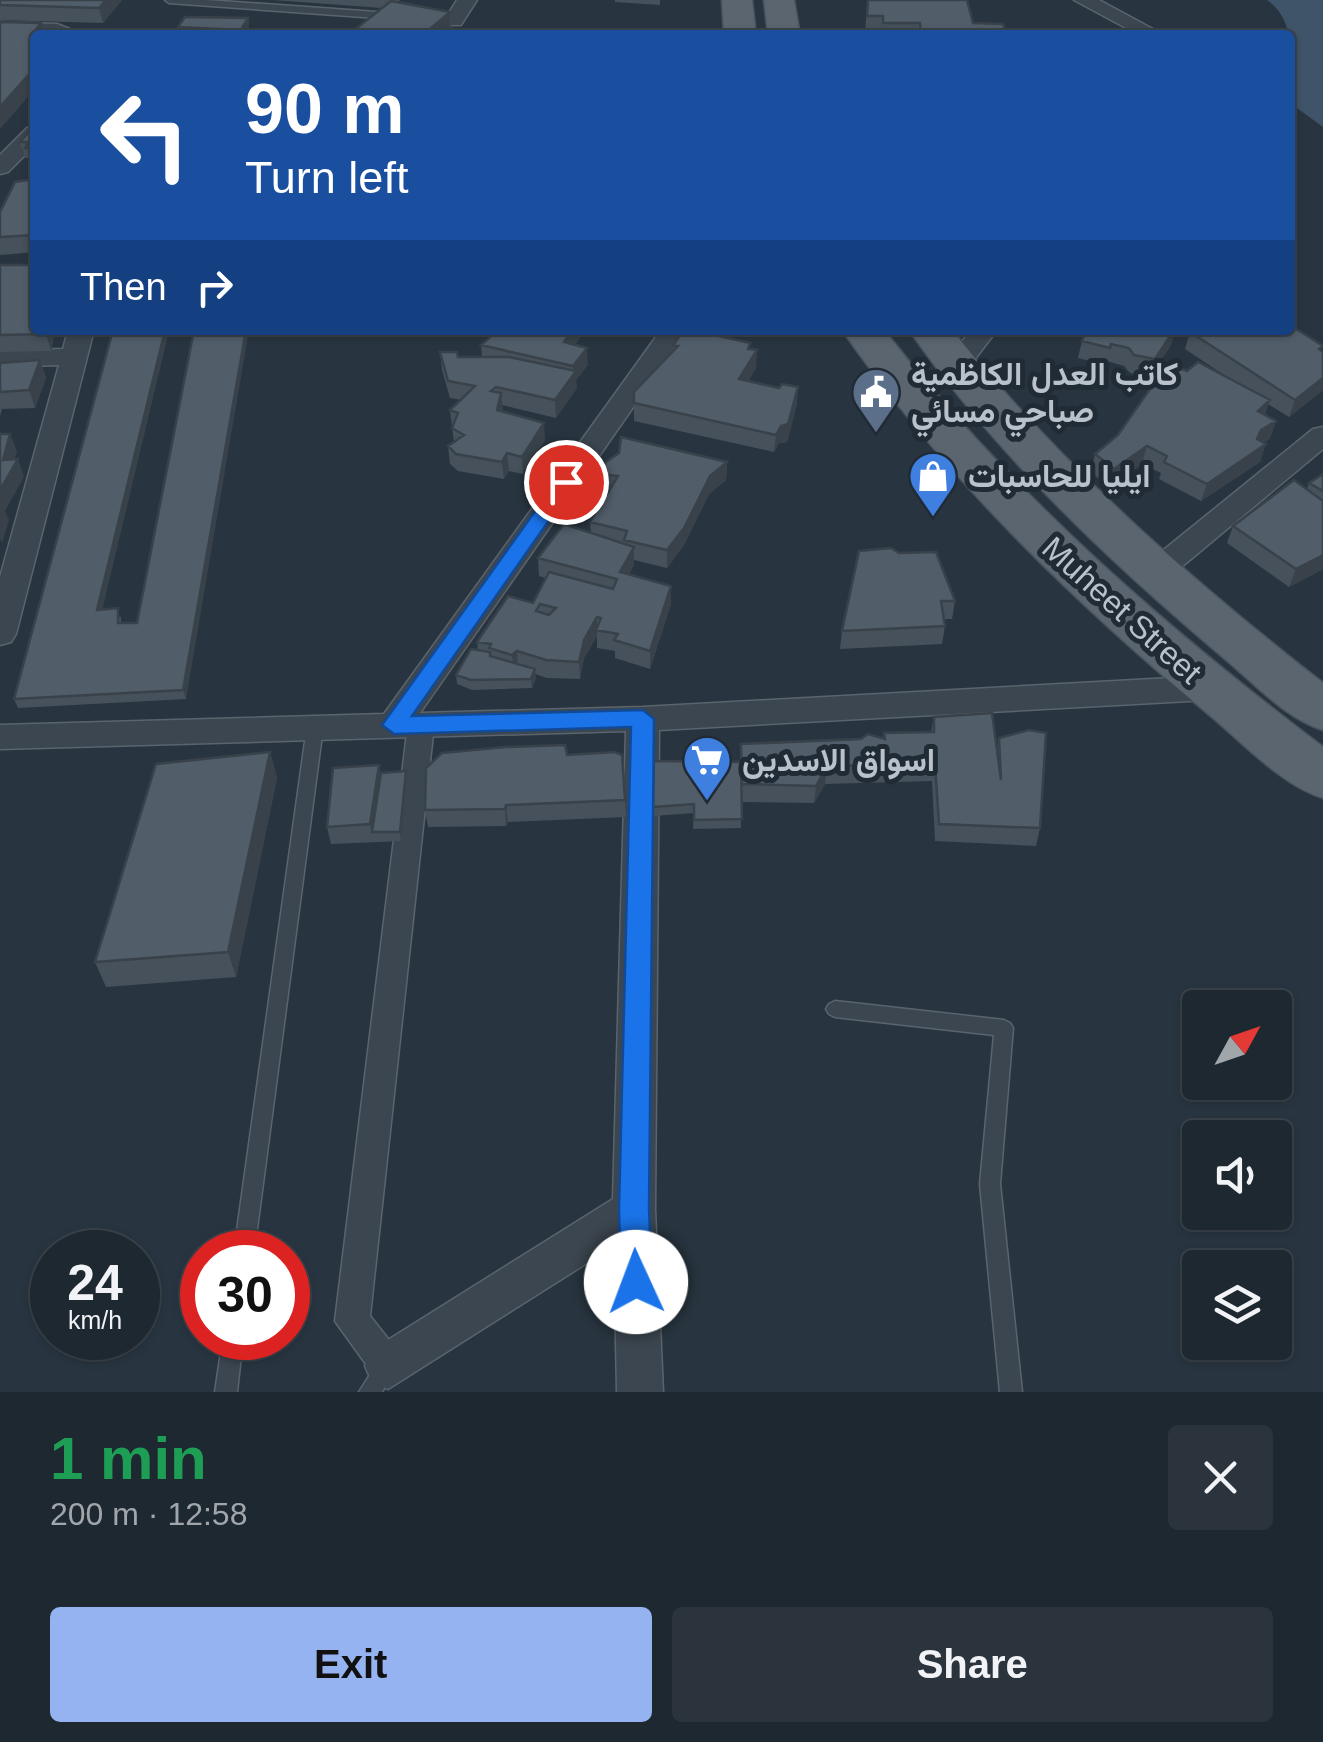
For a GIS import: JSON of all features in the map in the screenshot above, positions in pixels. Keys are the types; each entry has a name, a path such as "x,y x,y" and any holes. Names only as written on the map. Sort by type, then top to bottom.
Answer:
{"main road":[{"path":"737,0 740,30"},
{"path":"779,0 783,30"},
{"name":"Muheet Street","path":"867,335 964,456 1124,616 1208,688 1323,777"},
{"name":"Muheet Street","path":"956,342 1092,511 1156,572 1323,711"}],"street":[{"path":"445,20 466,0"},
{"path":"1084,0 1144,30"},
{"path":"0,28 58,30"},
{"path":"0,166 30,139"},
{"path":"634,1209 379,1379 352,1321 407,725 671,335"},
{"path":"0,359 77,343 0,634"},
{"path":"1156,572 1323,435"},
{"path":"0,737 643,719 1208,688"},
{"path":"640,1392 634,1209 643,719"}],"lane":[{"path":"169,0 397,16"},
{"path":"247,1230 315,727"},
{"path":"835,1009 1004,1028 990,1184 1011,1392"},
{"path":"226,1392 230,1360"}],"water":[{"path":"1267,0 1323,0 1323,127 1295,107 1295,30 1287,30 1277,9"}],"building":[{"path":"0,0 106,0 99,8 0,5"},
{"path":"868,0 967,0 973,23 1003,24 1005,30 921,30 920,23 883,23 883,16 867,16"},
{"path":"391,1 450,12 429,30 354,30"},
{"path":"185,17 248,18 241,30 178,27"},
{"path":"0,22 41,23 30,30 30,73 0,107"},
{"path":"30,131 30,148 25,148 29,142 20,142"},
{"path":"30,180 30,235 0,237 0,212 15,182"},
{"path":"0,265 30,265 30,334 0,335"},
{"path":"1295,328 1323,346 1319,349 1323,352 1323,378 1295,400 1195,335 1295,335"},
{"path":"112,335 164,335 97,610 118,608 118,623 137,623 193,335 245,335 183,690 14,699"},
{"path":"492,335 569,335 564,342 587,348 573,366 481,345"},
{"path":"680,335 714,335 750,343 748,349 757,350 739,379 779,388 782,384 798,387 788,424 781,426 776,435 634,403 634,392 678,346 673,346"},
{"path":"1084,335 1171,335 1155,359 1134,355 1129,348 1082,341"},
{"path":"440,352 457,352 458,357 509,357 576,371 555,400 496,387 491,391 501,393 497,410 544,423 522,457 507,453 502,462 456,454 448,446 464,435 452,428 458,413 450,410 475,386 448,381"},
{"path":"40,360 29,390 0,392 0,363"},
{"path":"1198,362 1270,400 1258,411 1276,421 1261,430 1257,439 1266,444 1207,484 1164,462 1167,456 1147,446 1114,469 1095,454 1118,435 1159,376 1158,369 1167,363 1187,371"},
{"path":"0,434 10,434 3,460 18,459 0,490"},
{"path":"621,437 727,462 710,476 684,528 667,550 624,540 627,531 590,522 618,476 590,473 619,453"},
{"path":"1323,474 1323,491 1309,483"},
{"path":"1294,480 1323,501 1323,555 1296,569 1233,526"},
{"path":"564,524 634,547 620,572 671,586 650,651 614,640 618,634 596,630 601,618 597,617 584,640 579,662 546,660 517,651 512,655 477,642 508,596 533,603 549,572 613,589 617,579 538,558","holes":["540,604 556,608 549,615 536,611"]},
{"path":"891,548 899,553 936,552 955,601 941,601 945,626 842,631 859,551"},
{"path":"471,649 535,669 531,679 471,680 456,675"},
{"path":"992,713 1001,780 999,738 1029,730 1046,733 1040,828 939,824 935,764 827,766 816,786 742,784 741,744 861,739 868,734 885,739 884,733 934,732 934,717"},
{"path":"565,745 567,755 622,755 625,800 425,810 426,768 442,753"},
{"path":"270,752 228,952 95,962 156,764"},
{"path":"654,761 741,762 742,819 694,820 694,804 653,807"},
{"path":"379,765 370,824 327,827 333,768"},
{"path":"406,771 400,832 372,832 381,773"}],"place":[{"name":"كاتب العدل الكاظمية صباحي مسائي","path":"876,434"},
{"name":"ايليا للحاسبات","path":"933,518"},
{"name":"اسواق الاسدين","path":"707,802"}],"route":[{"path":"566,482 394,725 643,719 636,1282"}]}
